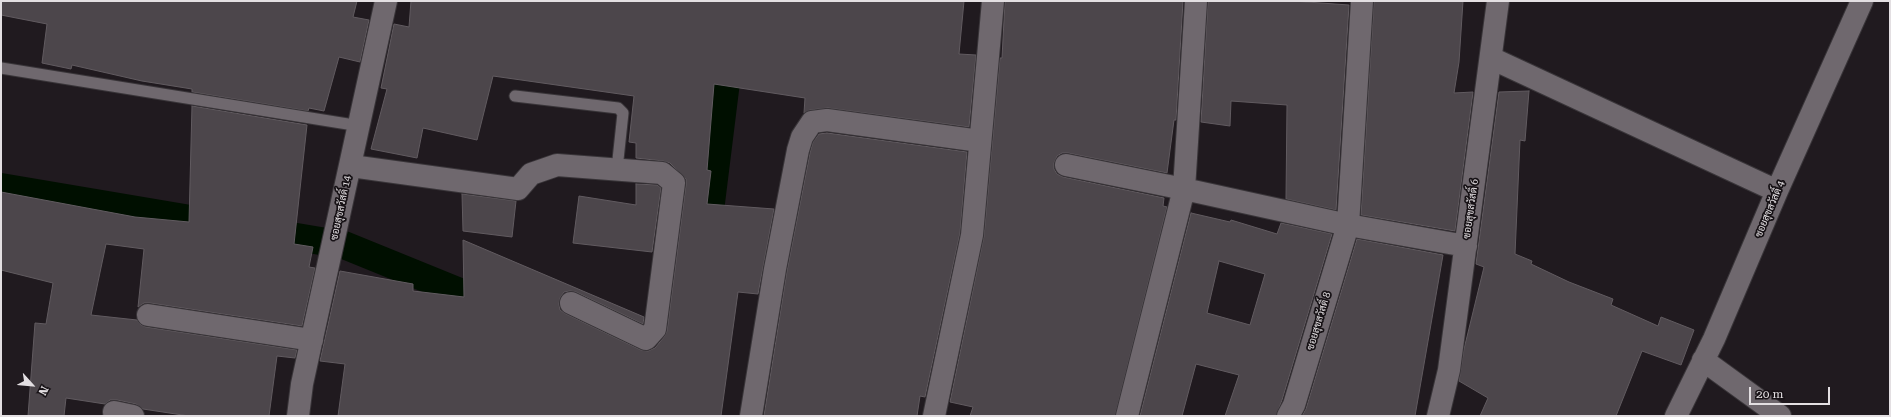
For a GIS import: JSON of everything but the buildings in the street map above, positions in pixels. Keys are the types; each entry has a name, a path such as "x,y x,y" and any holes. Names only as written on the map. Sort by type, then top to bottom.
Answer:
{"street":[{"name":"ซอยสุขสวัสดิ์ 14","path":"298,416 302,384 360,126 386,1"},
{"path":"934,416 972,235 993,1"},
{"path":"1128,416 1184,189 1196,1"},
{"name":"ซอยสุขสวัสดิ์ 8","path":"1288,416 1294,405 1348,225 1362,1"},
{"name":"ซอยสุขสวัสดิ์ 6","path":"1438,416 1449,370 1498,1"},
{"name":"ซอยสุขสวัสดิ์ 4","path":"1676,416 1714,339 1777,191 1862,1"},
{"path":"1491,58 1777,191"},
{"path":"751,416 775,269 798,150 802,137 812,122 826,120 980,141"},
{"path":"351,166 518,188 531,174 557,165 662,173 674,184 655,329 646,339 571,303"},
{"path":"1066,165 1348,225 1466,246"},
{"path":"148,315 312,340"},
{"path":"1703,360 1780,416"}],"lane":[{"path":"1,68 360,126"},
{"path":"515,96 618,108 623,113 617,169"}],"waterway":[{"path":"706,243 736,1"},
{"path":"1,187 344,245 499,308"}]}
